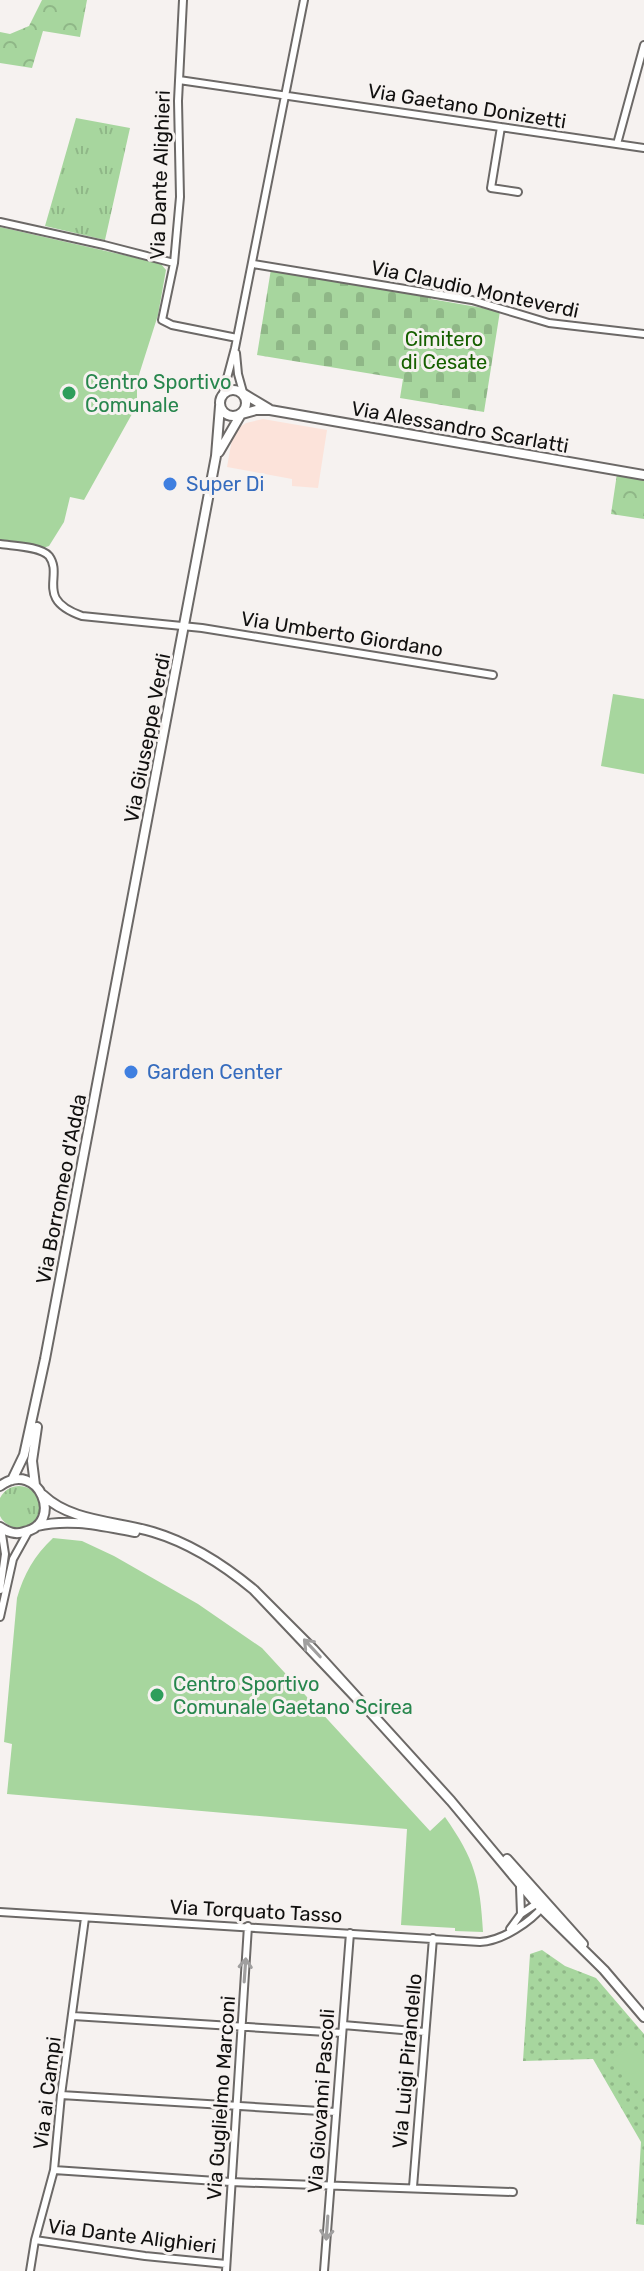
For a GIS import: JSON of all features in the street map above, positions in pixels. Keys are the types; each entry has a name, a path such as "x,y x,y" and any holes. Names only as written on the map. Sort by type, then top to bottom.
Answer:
{"street":[{"name":"Via Dante Alighieri","path":"183,0 177,140 180,197 174,263 162,320 172,325 237,338"},
{"name":"Via Giuseppe Verdi","path":"109,1027 216,456 221,402 253,264 304,0"},
{"path":"617,144 644,45"},
{"name":"Via Gaetano Donizetti","path":"179,80 644,148"},
{"path":"501,127 491,188 518,192"},
{"path":"0,222 174,263"},
{"name":"Via Claudio Monteverdi","path":"253,264 472,300 549,323 644,334"},
{"name":"Via Giuseppe Verdi","path":"235,348 244,393"},
{"path":"228,389 244,393 241,415 230,417 223,414 221,402 228,389"},
{"name":"Via Alessandro Scarlatti","path":"244,393 270,410"},
{"name":"Via Alessandro Scarlatti","path":"241,415 270,410 644,475"},
{"name":"Via Giuseppe Verdi","path":"216,456 241,415"},
{"path":"0,544 41,551 49,557 53,569 51,585 68,611 82,616 184,628"},
{"name":"Via Umberto Giordano","path":"184,628 253,636 493,675"},
{"name":"Via Borromeo d'Adda","path":"12,1480 24,1455 45,1359 109,1027"},
{"name":"Via Borromeo d'Adda","path":"35,1485 32,1461 45,1359"},
{"path":"0,1486 12,1480 26,1480 71,1513 151,1531 221,1565 254,1590 293,1628 644,2017"},
{"path":"37,1526 45,1511 43,1495"},
{"path":"1,1527 16,1534 53,1522 73,1521 145,1534 187,1546"},
{"path":"0,1590 5,1554 1,1527"},
{"path":"0,1617 13,1559 28,1532"},
{"path":"482,1837 515,1867 554,1920 605,1971"},
{"path":"520,1883 521,1914"},
{"path":"508,1932 521,1914 541,1904"},
{"name":"Via Torquato Tasso","path":"0,1912 488,1941 533,1918 541,1904"},
{"name":"Via ai Campi","path":"30,2271 54,2170 85,1918"},
{"path":"533,1918 554,1920"},
{"name":"Via Guglielmo Marconi","path":"226,2268 248,1926"},
{"name":"Via Giovanni Pascoli","path":"324,2271 350,1933"},
{"name":"Via Luigi Pirandello","path":"413,2187 433,1938"},
{"path":"73,2016 342,2033"},
{"path":"343,2025 425,2032"},
{"path":"61,2095 336,2112"},
{"path":"54,2170 231,2182 513,2192"},
{"name":"Via Dante Alighieri","path":"35,2240 226,2268"}],"shaded area":[{"path":"263,419 327,430 318,488 292,486 292,479 227,467 237,429"}],"green space":[{"path":"42,0 87,0 80,37 43,31 32,68 0,63 0,32 10,34 29,26"},
{"path":"76,118 130,128 105,240 45,226"},
{"name":"Centro Sportivo Comunale","path":"0,227 150,261 161,264 166,270 158,315 137,381 137,405 84,500 70,497 64,522 49,546 43,548 0,541"},
{"name":"Cimitero di Cesate","path":"271,269 431,295 431,299 500,311 484,412 400,398 403,379 257,355"},
{"path":"618,467 644,476 644,519 611,514"},
{"path":"613,694 644,699 644,774 601,766"},
{"path":"19,1486 34,1492 40,1507 34,1522 19,1528 4,1522 -2,1507 4,1492"},
{"name":"Centro Sportivo Comunale Gaetano Scirea","path":"53,1538 82,1541 114,1556 198,1604 262,1648 430,1831 445,1817 474,1871 483,1932 401,1925 407,1829 7,1794 12,1744 4,1742 17,1598 30,1566"},
{"path":"542,1950 565,1966 596,1978 644,2034 644,2225 636,2224 641,2142 593,2059 523,2061 530,1954"},
{"path":"632,2043 644,2056 644,2098 611,2061"}],"place":[{"name":"Centro Sportivo Comunale","path":"69,393"},
{"name":"Super Di","path":"170,484"},
{"name":"Garden Center","path":"131,1072"},
{"name":"Centro Sportivo Comunale Gaetano Scirea","path":"157,1695"}]}
